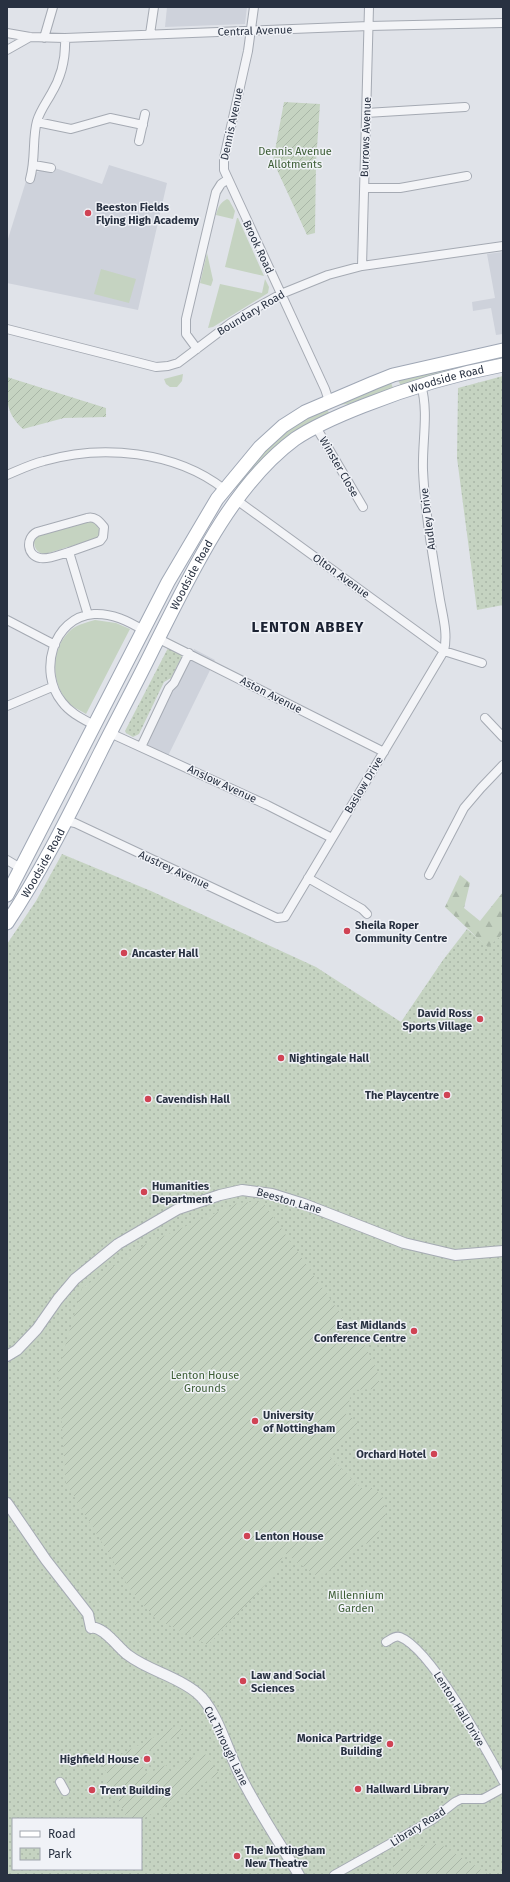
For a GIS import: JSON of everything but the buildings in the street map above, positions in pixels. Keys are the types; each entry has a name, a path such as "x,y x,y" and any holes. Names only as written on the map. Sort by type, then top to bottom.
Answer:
{"main road":[{"name":"Woodside Road","path":"7,895 22,869 168,582 224,489 260,446 283,426 305,412 393,375 503,350"},
{"name":"Woodside Road","path":"7,923 36,877 200,560 253,479 296,439 316,427 344,414 399,392 421,385 470,371 503,365"},
{"path":"329,401 333,408 344,414"},
{"path":"94,725 110,733"},
{"path":"22,869 36,877"}],"street":[{"path":"44,38 53,7"},
{"path":"150,34 154,7"},
{"name":"Dennis Avenue","path":"228,179 224,170 224,158 248,50 254,7"},
{"name":"Burrows Avenue","path":"362,266 369,7"},
{"name":"Central Avenue","path":"7,33 30,37 65,38 369,26 503,23"},
{"path":"7,50 30,37"},
{"path":"30,179 34,165 37,122 40,112 58,82 63,67 65,59 65,38"},
{"path":"366,113 464,107"},
{"path":"140,141 145,114"},
{"path":"37,122 70,129 110,118 143,125"},
{"path":"34,165 51,168"},
{"path":"364,188 400,188 467,176"},
{"path":"197,349 186,334 186,319 216,192 221,184 228,179"},
{"name":"Brook Road","path":"228,179 325,389 329,401"},
{"name":"Boundary Road","path":"7,329 156,367 168,366 178,363 231,323 281,294 328,275 362,266 503,246"},
{"name":"Audley Drive","path":"421,385 425,401 423,455 426,498 431,546 446,633 444,651"},
{"name":"Winster Close","path":"316,427 363,507"},
{"path":"7,475 44,461 68,455 88,453 122,453 148,456 177,465 224,489"},
{"name":"Olton Avenue","path":"238,501 444,651 482,663"},
{"path":"91,517 97,520 104,527 103,537 100,541 69,552 44,559 39,558 31,551 29,542 32,535 37,532 91,517"},
{"path":"69,552 88,616"},
{"path":"94,725 70,711 61,702 52,687 49,667 50,656 60,634 69,624 88,616 104,615 120,618 143,630"},
{"path":"7,620 55,645"},
{"name":"Aston Avenue","path":"159,639 384,752"},
{"name":"Baslow Drive","path":"282,918 287,914 444,651"},
{"path":"140,747 169,688 174,683 189,653"},
{"path":"7,706 52,687"},
{"path":"485,718 503,737"},
{"name":"Anslow Avenue","path":"110,733 267,805 332,838"},
{"path":"429,876 435,855 468,802 503,765"},
{"name":"Austrey Avenue","path":"66,820 89,829 277,918 282,918"},
{"path":"7,860 22,869"},
{"path":"308,878 362,909 367,914"},
{"name":"Beeston Lane","path":"7,1356 17,1350 37,1329 58,1299 75,1279 118,1244 178,1209 220,1195 242,1190 272,1194 304,1204 404,1243 455,1255 503,1251"},
{"name":"Cut Through Lane","path":"7,1503 46,1560 88,1614 90,1628 100,1629 133,1659 173,1678 199,1693 218,1725 244,1783 299,1875"},
{"name":"Lenton Hall Drive","path":"386,1642 395,1637 402,1638 422,1655 440,1676 503,1781"},
{"path":"60,1782 66,1791"},
{"name":"Library Road","path":"334,1875 432,1820 455,1802 461,1799 483,1799 503,1788"}],"shaded area":[{"path":"167,7 247,7 245,24 165,27"},
{"name":"Beeston Fields Flying High Academy","path":"109,165 167,183 138,310 7,283 7,242 27,178 41,170 53,173 55,168 102,184"},
{"path":"503,252 503,334 496,335 491,308 473,311 472,302 495,298 487,254"},
{"path":"194,649 215,660 165,762 143,751"}],"green space":[{"name":"Dennis Avenue Allotments","path":"284,102 320,104 316,162 315,233 307,235 273,161"},
{"path":"227,199 235,211 233,219 216,215 220,206"},
{"path":"238,218 264,276 225,267"},
{"path":"207,253 213,280 211,286 200,283"},
{"path":"101,269 136,279 129,303 94,294"},
{"path":"265,279 269,287 268,293 213,327 208,328 220,284 262,293"},
{"path":"503,355 503,359 401,386 398,380"},
{"path":"183,374 182,381 177,387 170,387 166,384 164,379"},
{"path":"503,376 503,605 477,610 457,458 458,388"},
{"path":"7,377 106,408 106,417 64,418 23,429 13,417 8,405"},
{"path":"390,380 393,388 348,404 335,405"},
{"path":"325,407 330,414 238,489 232,484 289,426"},
{"path":"90,521 94,522 100,530 98,538 45,554 40,553 35,548 34,540 37,536"},
{"path":"95,620 116,623 130,629 86,714 72,706 59,689 55,668 56,657 59,646 64,637 72,629 81,624"},
{"path":"168,648 171,648 182,656 171,678 164,682 139,734 133,737 125,731"},
{"name":"University of Nottingham","path":"62,854 151,891 316,967 401,1022 443,960 467,929 488,947 503,934 503,1875 7,1875 7,944 36,901"},
{"path":"460,875 470,883 464,908 480,921 503,892 503,934 488,948 445,907"},
{"name":"Lenton House Grounds","path":"263,1202 335,1306 366,1347 379,1376 379,1389 352,1390 346,1414 361,1425 329,1456 361,1488 372,1488 382,1495 386,1513 376,1540 360,1546 320,1578 284,1553 277,1572 208,1645 155,1618 130,1589 66,1483 58,1371 82,1288 146,1244 238,1203"},
{"path":"176,1726 180,1727 183,1733 138,1756 147,1774 166,1765 170,1772 203,1751 219,1774 142,1819 142,1818 127,1818 116,1796 114,1797 104,1778 108,1775 102,1764"},
{"path":"433,1843 445,1847 489,1875 394,1875 394,1867 400,1856 412,1849"}],"place":[{"name":"Beeston Fields Flying High Academy","path":"88,213"},
{"name":"Sheila Roper Community Centre","path":"347,931"},
{"name":"Ancaster Hall","path":"124,953"},
{"name":"David Ross Sports Village","path":"480,1019"},
{"name":"Nightingale Hall","path":"281,1058"},
{"name":"The Playcentre","path":"447,1095"},
{"name":"Cavendish Hall","path":"148,1099"},
{"name":"Humanities Department","path":"144,1192"},
{"name":"East Midlands Conference Centre","path":"414,1331"},
{"name":"University of Nottingham","path":"255,1421"},
{"name":"Orchard Hotel","path":"434,1454"},
{"name":"Lenton House","path":"247,1536"},
{"name":"Law and Social Sciences","path":"243,1681"},
{"name":"Monica Partridge Building","path":"390,1744"},
{"name":"Highfield House","path":"147,1759"},
{"name":"Hallward Library","path":"358,1789"},
{"name":"Trent Building","path":"92,1790"},
{"name":"The Nottingham New Theatre","path":"237,1856"}],"district":[{"name":"LENTON ABBEY","path":"308,627"}],"park label":[{"name":"Millennium Garden","path":"356,1601"}]}
